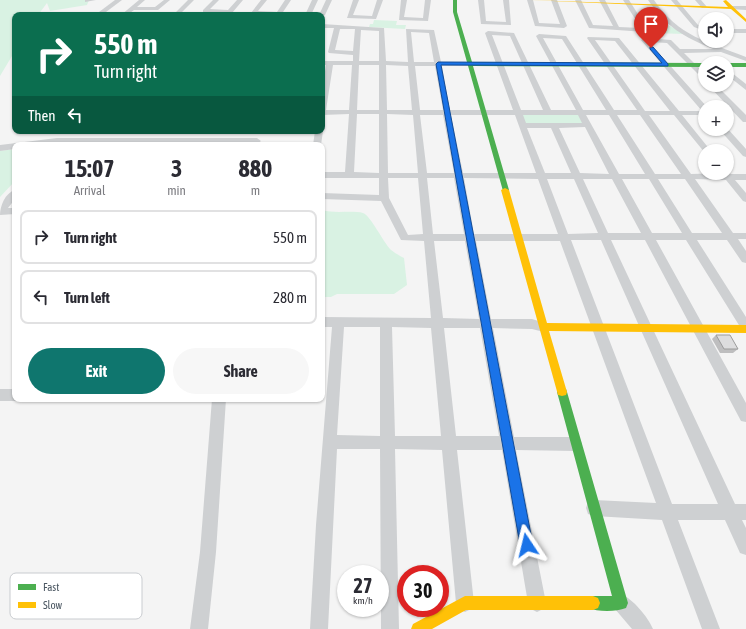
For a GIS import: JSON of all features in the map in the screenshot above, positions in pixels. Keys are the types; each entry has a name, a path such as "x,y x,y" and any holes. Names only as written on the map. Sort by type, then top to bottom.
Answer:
{"street":[{"path":"102,12 119,0"},
{"path":"127,12 142,0"},
{"path":"132,8 156,9 167,0"},
{"path":"179,12 191,0"},
{"path":"216,0 205,11 230,12 240,0"},
{"path":"255,12 264,0"},
{"path":"280,12 288,0"},
{"path":"310,12 316,0"},
{"path":"323,12 329,0"},
{"path":"356,0 349,17 374,18 380,0"},
{"path":"404,0 401,20 426,20 428,0"},
{"path":"455,0 455,12 544,327 575,444 621,603 644,629"},
{"path":"481,0 483,23 509,24 506,0"},
{"path":"554,0 564,26 536,25 531,0 554,0 627,2 652,2 677,3 701,3 732,8 746,8"},
{"path":"724,0 746,21"},
{"path":"578,1 590,27 645,30 627,2"},
{"path":"602,1 617,28"},
{"path":"652,2 666,20 674,27 691,37 746,59"},
{"path":"677,3 698,27"},
{"path":"325,26 382,29 384,198 405,238 746,236"},
{"path":"337,27 331,52 356,53"},
{"path":"349,176 358,28"},
{"path":"465,603 408,30 432,31 538,603"},
{"path":"734,31 746,31"},
{"path":"548,112 512,34 488,33 711,629"},
{"path":"746,328 564,37 539,36 746,416"},
{"path":"701,144 617,39 590,38 746,259"},
{"path":"698,71 669,41 644,40 698,101"},
{"path":"680,52 727,51"},
{"path":"325,75 326,63 698,65"},
{"path":"734,65 746,65"},
{"path":"734,77 746,88"},
{"path":"720,92 743,113 746,120"},
{"path":"325,112 698,113"},
{"path":"523,125 587,126"},
{"path":"554,126 646,328 738,512 746,547"},
{"path":"92,141 97,134"},
{"path":"127,141 131,134"},
{"path":"196,141 200,134"},
{"path":"232,141 234,134"},
{"path":"729,136 746,154"},
{"path":"74,142 144,142"},
{"path":"178,142 244,142"},
{"path":"0,148 12,146"},
{"path":"325,175 698,176"},
{"path":"734,176 746,177"},
{"path":"730,180 746,199"},
{"path":"325,196 384,198"},
{"path":"0,211 12,197"},
{"path":"0,211 12,211"},
{"path":"325,322 532,324 544,327 598,328 746,328"},
{"path":"319,629 324,525 331,442 338,322"},
{"path":"386,323 386,442 390,629"},
{"path":"0,395 12,395"},
{"path":"199,629 208,552 219,402"},
{"path":"331,442 575,444"},
{"path":"594,508 668,512 738,512"},
{"path":"418,629 465,603 621,603"}],"green space":[{"path":"0,0 89,0 87,5 50,11 47,3 40,12 12,12 12,56 0,76"},
{"path":"374,20 397,21 396,25 406,25 405,29 369,27 370,24 373,24"},
{"path":"644,23 666,24 685,34 651,33"},
{"path":"523,114 579,114 585,125 525,123"},
{"path":"12,149 12,184 0,197 0,151"},
{"path":"325,211 363,213 370,219 391,250 404,258 407,285 394,294 337,294 331,297 325,297"}],"building":[{"path":"716,335 730,335 738,349 724,349"}],"traffic: fast":[{"path":"455,0 455,12 505,190"},
{"path":"470,64 698,65"},
{"path":"734,65 746,65"},
{"path":"562,392 621,603 593,603"}],"traffic: slow":[{"path":"532,0 732,8"},
{"path":"725,1 746,21"},
{"path":"505,190 562,392"},
{"path":"544,327 746,329"},
{"path":"418,629 465,603 593,603"}],"route":[{"path":"527,545 438,64 666,65 651,48"}]}
